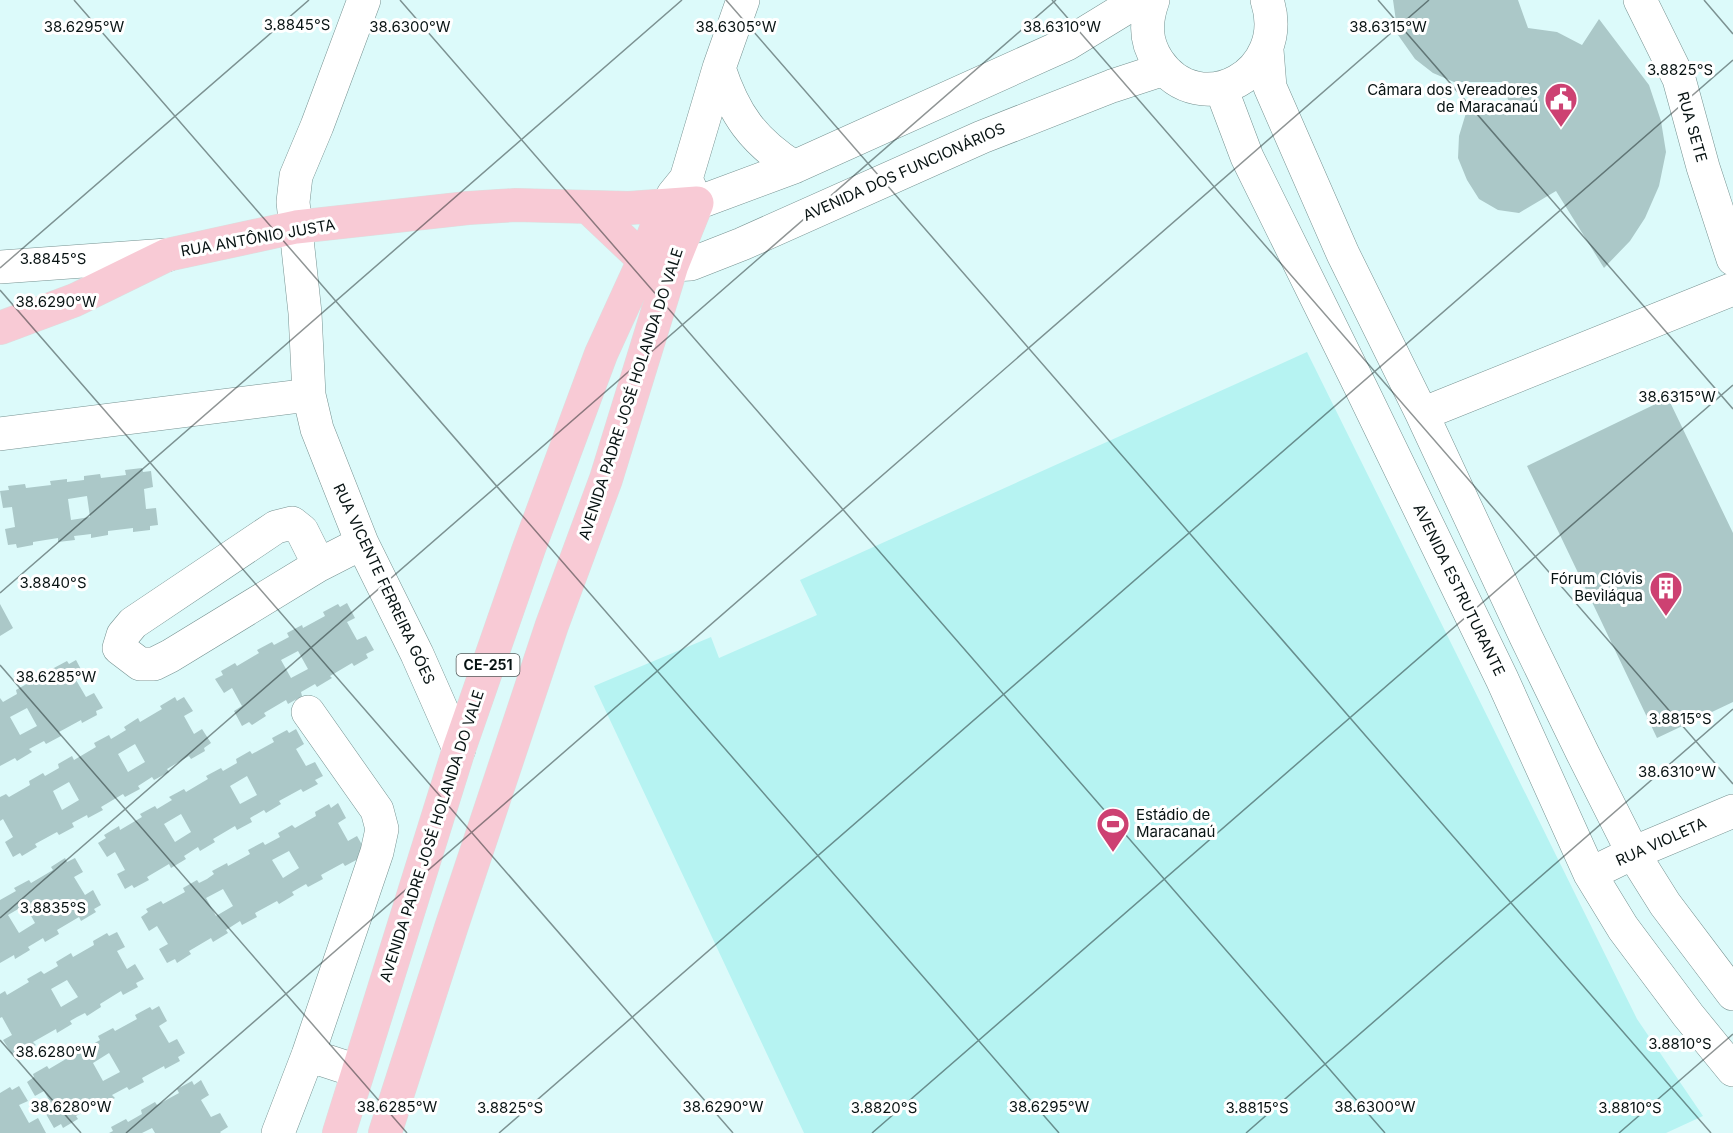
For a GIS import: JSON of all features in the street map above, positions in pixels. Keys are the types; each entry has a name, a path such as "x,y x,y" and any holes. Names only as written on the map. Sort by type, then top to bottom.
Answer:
{"main road":[{"path":"664,206 691,191"},
{"name":"AVENIDA PADRE JOSÉ HOLANDA DO VALE","path":"339,1133 459,749 601,354 658,263 691,191"},
{"name":"RUA ANTÔNIO JUSTA","path":"167,255 296,228 468,208 516,205 664,206"},
{"name":"AVENIDA PADRE JOSÉ HOLANDA DO VALE","path":"385,1133 552,625 606,479 658,263 664,206"},
{"path":"588,207 658,263"},
{"path":"0,328 75,300 167,255"},
{"path":"407,912 452,925"}],"street":[{"name":"RUA VICENTE FERREIRA GÓES","path":"364,0 296,176 293,202 305,313 309,395 317,429 362,543 417,654 459,749"},
{"name":"CE-251","path":"691,191 719,68 743,0"},
{"path":"691,191 794,167 1067,44 1138,0"},
{"path":"1153,0 1148,14 1147,34 1153,53 1164,69 1180,82 1199,88 1221,88 1240,81 1256,68 1271,20"},
{"name":"RUA SETE","path":"1640,0 1679,79 1703,167 1733,259"},
{"path":"1271,20 1270,87 1343,254 1422,414 1526,637 1633,852 1665,904 1733,994"},
{"path":"719,68 736,111 750,130 763,144 794,167"},
{"name":"AVENIDA DOS FUNCIONÁRIOS","path":"658,263 691,264 982,137 1112,86 1164,69"},
{"name":"AVENIDA ESTRUTURANTE","path":"1221,88 1246,157 1502,679 1590,874 1623,928 1688,1015 1733,1070"},
{"name":"RUA ANTÔNIO JUSTA","path":"0,267 167,255"},
{"path":"1422,414 1733,289"},
{"path":"0,434 309,395"},
{"path":"319,565 302,531 292,523 276,527 133,623 123,635 119,648 140,664 154,664 319,565 362,543"},
{"path":"279,1133 377,852 382,829 377,810 308,712"},
{"name":"RUA VIOLETA","path":"1590,874 1633,852 1733,811"},
{"path":"308,1055 357,1071"}],"shaded area":[{"name":"Estádio de Maracanaú","path":"1307,352 1637,1019 1703,1116 1666,1133 804,1133 594,686 711,637 719,658 817,615 800,580"}],"building":[{"name":"Câmara dos Vereadores de Maracanaú","path":"1393,0 1518,0 1528,28 1557,32 1582,45 1599,19 1649,85 1661,121 1666,152 1659,186 1645,218 1630,241 1604,268 1556,191 1519,213 1498,210 1479,199 1467,180 1458,158 1459,136 1466,113 1513,114 1502,82 1454,82 1433,73 1415,59 1398,35"},
{"name":"Fórum Clóvis Beviláqua","path":"1668,398 1733,533 1733,702 1657,738 1527,466"},
{"path":"142,468 143,472 151,471 153,487 144,489 146,509 156,508 158,525 150,526 150,530 133,532 133,528 108,531 108,535 91,538 91,534 74,536 75,540 58,542 58,538 33,542 33,545 17,548 16,544 8,545 5,529 15,527 12,507 3,508 0,491 9,490 8,486 25,484 26,488 51,485 50,481 84,480 84,476 100,474 101,478 126,475 125,470","holes":["87,496 90,517 71,520 68,499"]},
{"path":"347,603 355,618 347,622 357,640 366,636 374,650 366,654 368,658 354,666 352,663 317,687 315,684 301,692 302,696 288,704 286,700 264,713 266,716 252,725 249,722 242,726 234,711 242,706 232,688 224,693 215,679 223,675 221,671 235,663 237,666 259,653 257,650 272,642 274,645 289,637 287,633 302,625 303,628 325,616 323,612 338,604 340,607","holes":["298,651 308,669 291,678 281,660"]},
{"path":"0,604 13,628 0,636"},
{"path":"76,660 84,675 76,680 86,697 94,693 103,708 96,711 97,715 82,723 81,720 59,732 61,736 29,749 32,752 17,761 15,758 0,766 0,698 3,702 17,694 16,690 30,682 32,685 54,673 52,669 67,661 69,664","holes":["27,708 37,726 20,735 10,717"]},
{"path":"175,697 177,701 184,697 193,711 184,716 194,734 202,729 211,743 204,748 205,751 191,759 189,756 167,769 169,772 154,780 152,777 138,786 140,789 125,797 123,794 101,807 103,810 72,823 74,827 59,835 57,832 35,844 37,847 22,856 20,853 13,857 5,842 13,837 3,819 0,821 0,797 6,794 9,797 30,785 29,781 59,768 58,764 72,756 74,760 96,747 94,743 109,735 111,739 126,730 124,727 138,718 140,722 162,709 160,706","holes":["135,744 145,762 128,772 118,754","69,782 79,800 62,810 53,791"]},
{"path":"296,729 304,744 296,749 306,766 315,762 323,776 315,780 318,784 303,792 301,789 279,801 281,804 266,813 264,810 250,818 252,822 237,830 235,826 213,839 215,842 200,851 198,847 184,856 186,859 171,868 169,864 147,877 149,880 134,888 132,885 125,889 117,874 125,870 115,852 107,857 98,843 106,838 104,835 119,826 120,830 142,817 140,814 155,806 157,809 172,800 169,797 184,789 186,792 208,779 206,776 221,768 223,771 237,763 236,759 250,751 252,754 274,742 272,738 287,730 289,733","holes":["247,776 257,795 240,804 230,786","181,814 191,832 175,842 164,824"]},
{"path":"338,803 346,818 338,823 348,841 357,836 365,850 358,855 360,858 345,866 343,863 321,875 323,879 308,887 306,884 292,892 294,895 279,904 277,901 255,913 257,917 242,925 240,921 226,930 228,933 213,942 211,938 189,951 191,954 177,963 175,959 167,963 159,949 168,944 157,926 149,931 141,917 148,912 146,909 161,901 163,904 185,892 183,888 197,880 199,883 207,879 214,874 212,871 227,863 228,866 250,854 248,850 263,842 265,845 280,837 278,833 292,825 295,828 316,816 315,812 329,804 331,808","holes":["289,851 299,868 283,878 272,860","223,889 233,906 216,916 206,898"]},
{"path":"65,858 67,862 75,858 83,872 74,877 85,895 93,890 101,905 94,909 96,912 81,921 79,917 57,930 59,934 45,942 43,938 28,947 30,950 15,959 14,955 0,963 0,900 16,891 14,888 29,880 31,883 53,870 51,867","holes":["25,905 35,923 19,933 8,915"]},
{"path":"117,932 125,947 117,951 127,969 135,964 144,979 136,983 138,987 123,995 121,991 100,1004 101,1007 87,1016 85,1013 70,1021 72,1024 57,1033 56,1029 33,1042 36,1045 21,1054 19,1050 12,1054 3,1040 12,1035 2,1017 0,1018 0,994 5,991 7,995 29,982 27,979 41,971 44,974 58,966 56,962 71,953 73,957 94,945 93,941 107,933 109,936","holes":["67,980 78,997 61,1007 51,989"]},
{"path":"159,1006 167,1021 159,1026 169,1043 177,1039 185,1053 178,1057 180,1061 165,1069 164,1066 142,1078 144,1082 129,1090 127,1087 112,1095 115,1098 100,1107 98,1103 76,1116 78,1119 63,1128 61,1124 54,1128 46,1114 54,1109 44,1091 35,1096 27,1082 34,1077 33,1074 47,1066 49,1069 71,1056 69,1053 84,1045 86,1048 100,1040 98,1036 113,1028 115,1031 137,1019 135,1015 150,1007 152,1010","holes":["109,1053 120,1072 103,1081 93,1063"]},
{"path":"201,1080 209,1095 201,1100 211,1117 220,1113 228,1127 221,1133 155,1133 152,1128 142,1133 109,1133 113,1131 111,1127 126,1119 128,1122 142,1114 141,1110 155,1102 157,1105 179,1093 177,1089 192,1081 194,1085"},
{"path":"19,1086 28,1101 19,1105 29,1123 38,1118 46,1133 0,1133 0,1093 10,1087 12,1090"}],"place":[{"name":"Câmara dos Vereadores de Maracanaú","path":"1561,128"},
{"name":"Fórum Clóvis Beviláqua","path":"1666,617"},
{"name":"Estádio de Maracanaú","path":"1113,853"}]}
